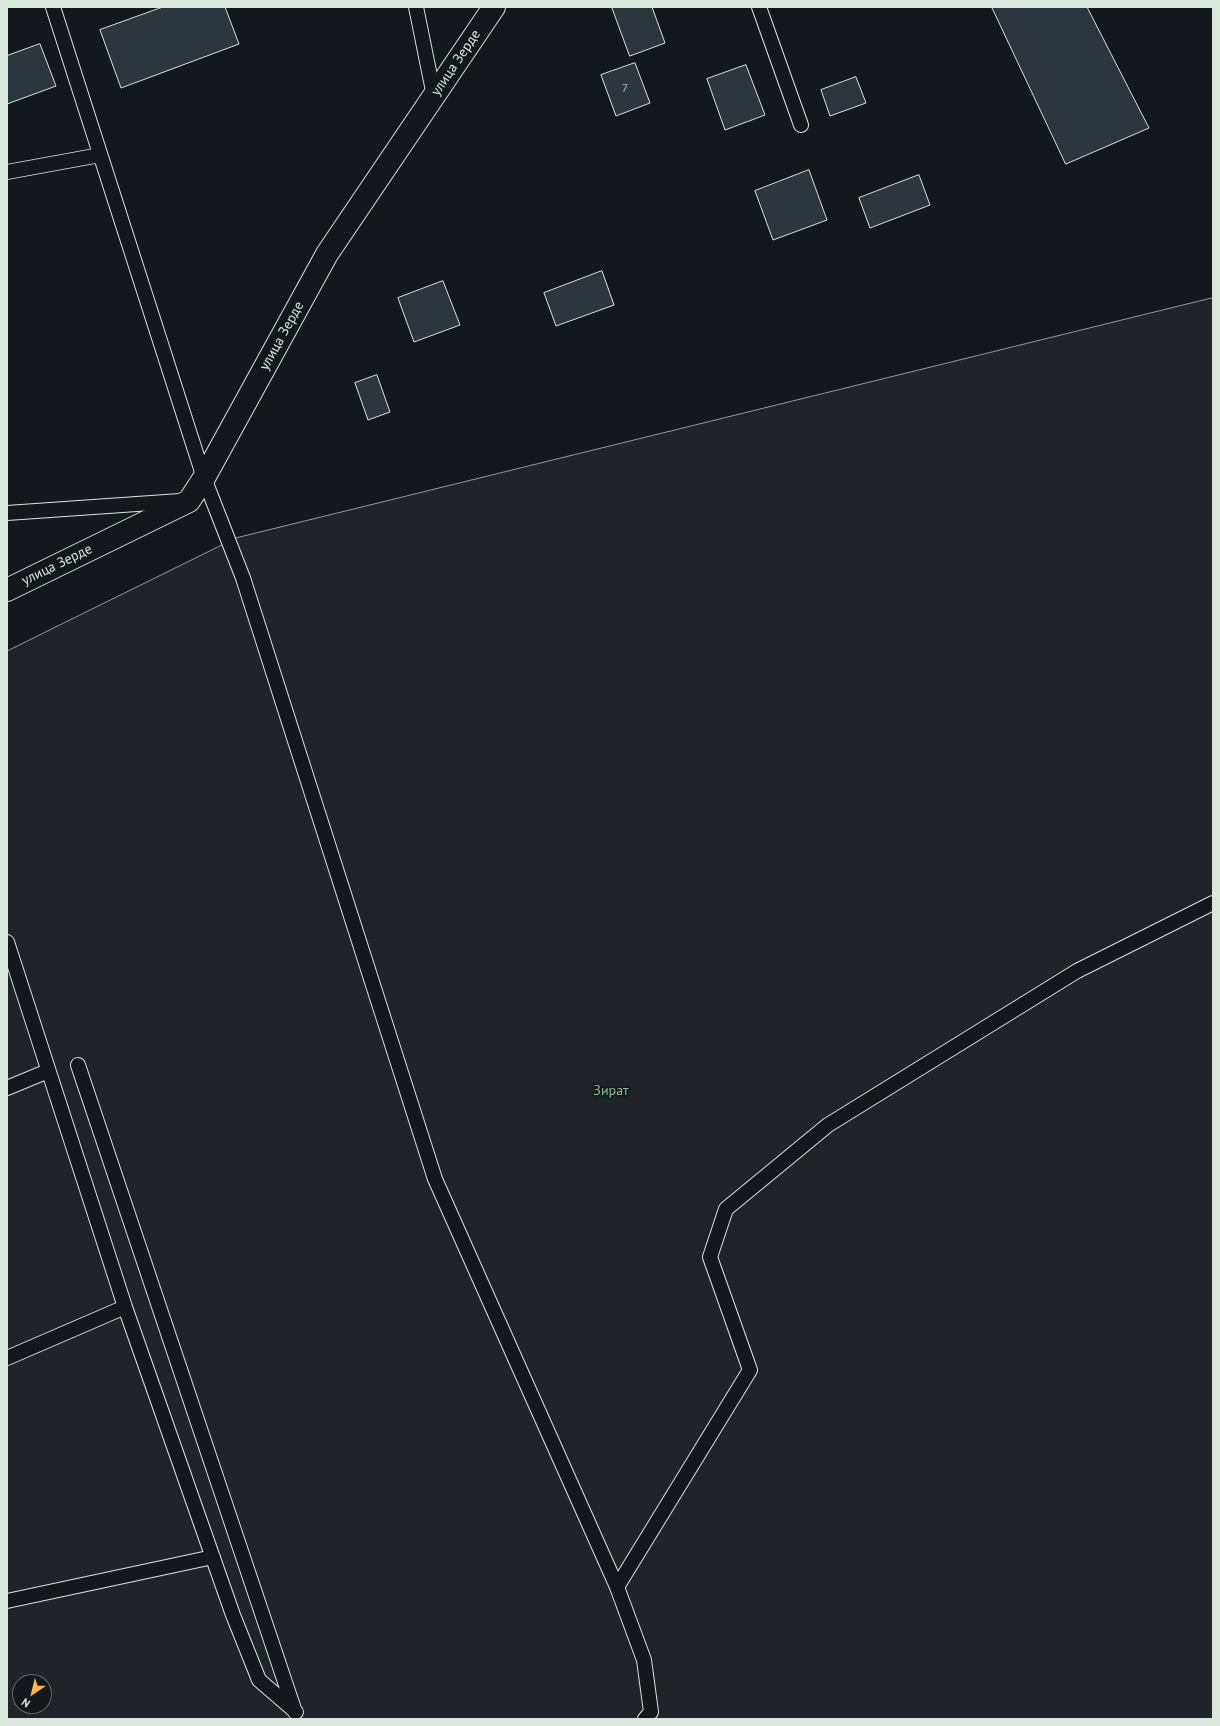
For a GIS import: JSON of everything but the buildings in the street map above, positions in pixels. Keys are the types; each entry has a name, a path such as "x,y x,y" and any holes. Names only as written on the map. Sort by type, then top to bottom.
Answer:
{"street":[{"name":"улица Зерде","path":"7,590 189,501 204,478 327,254 494,7"}],"lane":[{"path":"53,7 204,478 243,578 435,1178 617,1587 644,1660 650,1717"},
{"path":"416,7 434,96"},
{"path":"759,7 801,125"},
{"path":"7,172 100,155"},
{"path":"7,513 189,501"},
{"path":"617,1587 750,1370 710,1257 726,1209 835,1121 1077,971 1213,903"},
{"path":"7,942 125,1307 233,1615 259,1680 298,1716"},
{"path":"78,1066 298,1716"},
{"path":"7,1088 48,1071"},
{"path":"7,1358 125,1307"},
{"path":"7,1601 213,1557"}],"green space":[{"name":"Зират","path":"1213,298 1213,1719 7,1719 7,651 236,538"}]}
